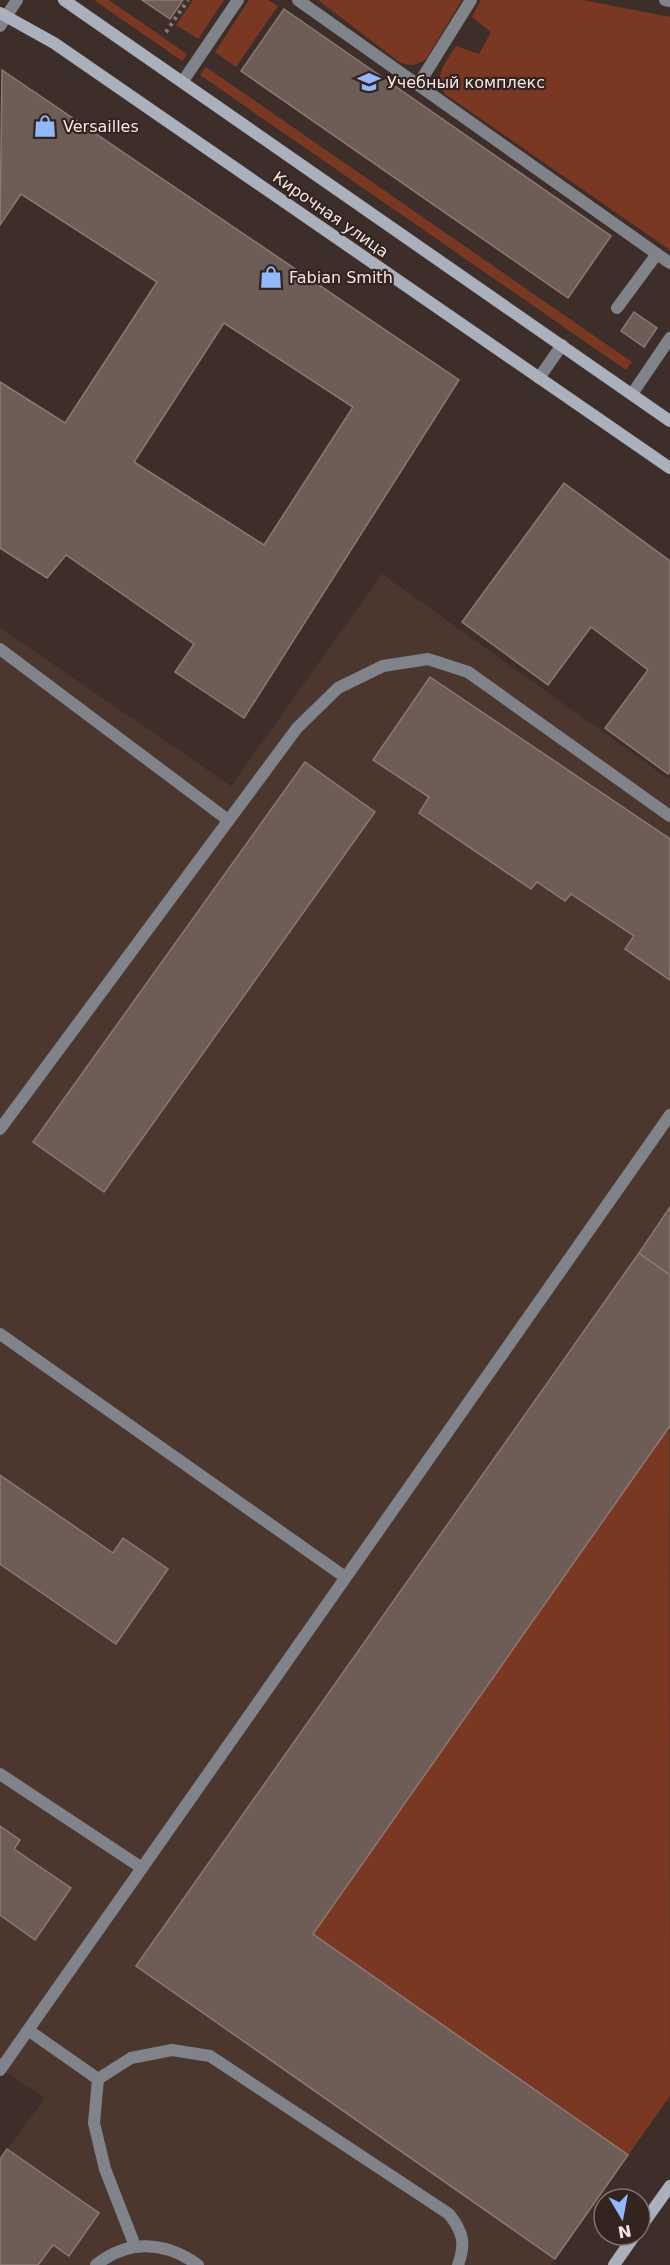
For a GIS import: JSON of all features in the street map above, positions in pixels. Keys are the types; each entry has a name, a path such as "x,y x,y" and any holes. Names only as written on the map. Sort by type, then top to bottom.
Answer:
{"street":[{"name":"Кирочная улица","path":"64,0 670,421"},
{"name":"Кирочная улица","path":"2,19 54,43 670,468"},
{"path":"652,2211 670,2186"},
{"path":"614,2265 627,2247"}],"lane":[{"path":"2,19 17,0"},
{"path":"183,81 238,0"},
{"path":"298,0 670,263"},
{"path":"418,85 471,0"},
{"path":"665,0 670,1"},
{"path":"617,308 657,254"},
{"path":"632,394 670,338"},
{"path":"539,378 562,345"},
{"path":"0,649 228,820"},
{"path":"0,1129 297,728 338,688 383,666 428,659 468,672 670,816"},
{"path":"0,2070 345,1577 668,1122"},
{"path":"0,1334 345,1577"},
{"path":"0,1774 142,1868"},
{"path":"28,2030 98,2079"},
{"path":"98,2079 131,2058 172,2050 210,2056 449,2214 460,2229 463,2251 458,2265"},
{"path":"98,2079 94,2123 105,2169 135,2246"},
{"path":"96,2265 108,2254 135,2246 162,2248 186,2256 198,2265"}],"path":[{"path":"166,32 188,0"}],"shaded area":[{"path":"94,0 109,0 187,54 182,61"},
{"path":"193,0 224,0 198,39 176,25"},
{"path":"249,0 268,0 278,6 236,67 215,52"},
{"path":"318,0 462,0 426,59 412,65 398,61"},
{"path":"481,0 583,0 670,17 670,250 445,94 440,75 456,46 479,54 491,32 472,17"},
{"path":"206,67 632,362 626,370 200,75"},
{"path":"382,574 670,780 670,2096 606,2187 592,2187 592,2207 551,2265 0,2265 0,2159 45,2098 0,2068 0,628 231,786"},
{"path":"669,1427 670,2096 628,2155 313,1934"}],"building":[{"path":"142,0 183,0 170,19"},
{"path":"284,9 611,236 568,298 241,71"},
{"path":"2,70 459,380 244,718 175,672 194,644 66,555 47,578 0,548 0,382 65,423 157,282 21,194 0,225","holes":["224,323 353,407 264,545 134,462"]},
{"path":"634,312 657,328 644,347 621,331"},
{"path":"564,483 670,561 670,771 668,774 605,728 648,670 591,627 548,685 462,622"},
{"path":"430,677 670,839 670,980 625,949 634,936 571,894 565,901 537,882 531,889 419,813 429,797 373,760"},
{"path":"305,762 375,812 104,1192 33,1142"},
{"path":"670,1207 670,1275 639,1253"},
{"path":"639,1253 670,1275 670,1428 313,1934 628,2155 606,2187 592,2187 592,2206 555,2259 136,1966"},
{"path":"0,1475 113,1553 123,1538 168,1569 116,1644 0,1564"},
{"path":"0,1826 20,1840 14,1849 71,1888 35,1940 0,1915"},
{"path":"7,2149 99,2213 69,2256 53,2245 38,2265 0,2265 0,2159"}],"place":[{"name":"Учебный комплекс","path":"369,82"},
{"name":"Versailles","path":"45,126"},
{"name":"Fabian Smith","path":"271,277"}]}
